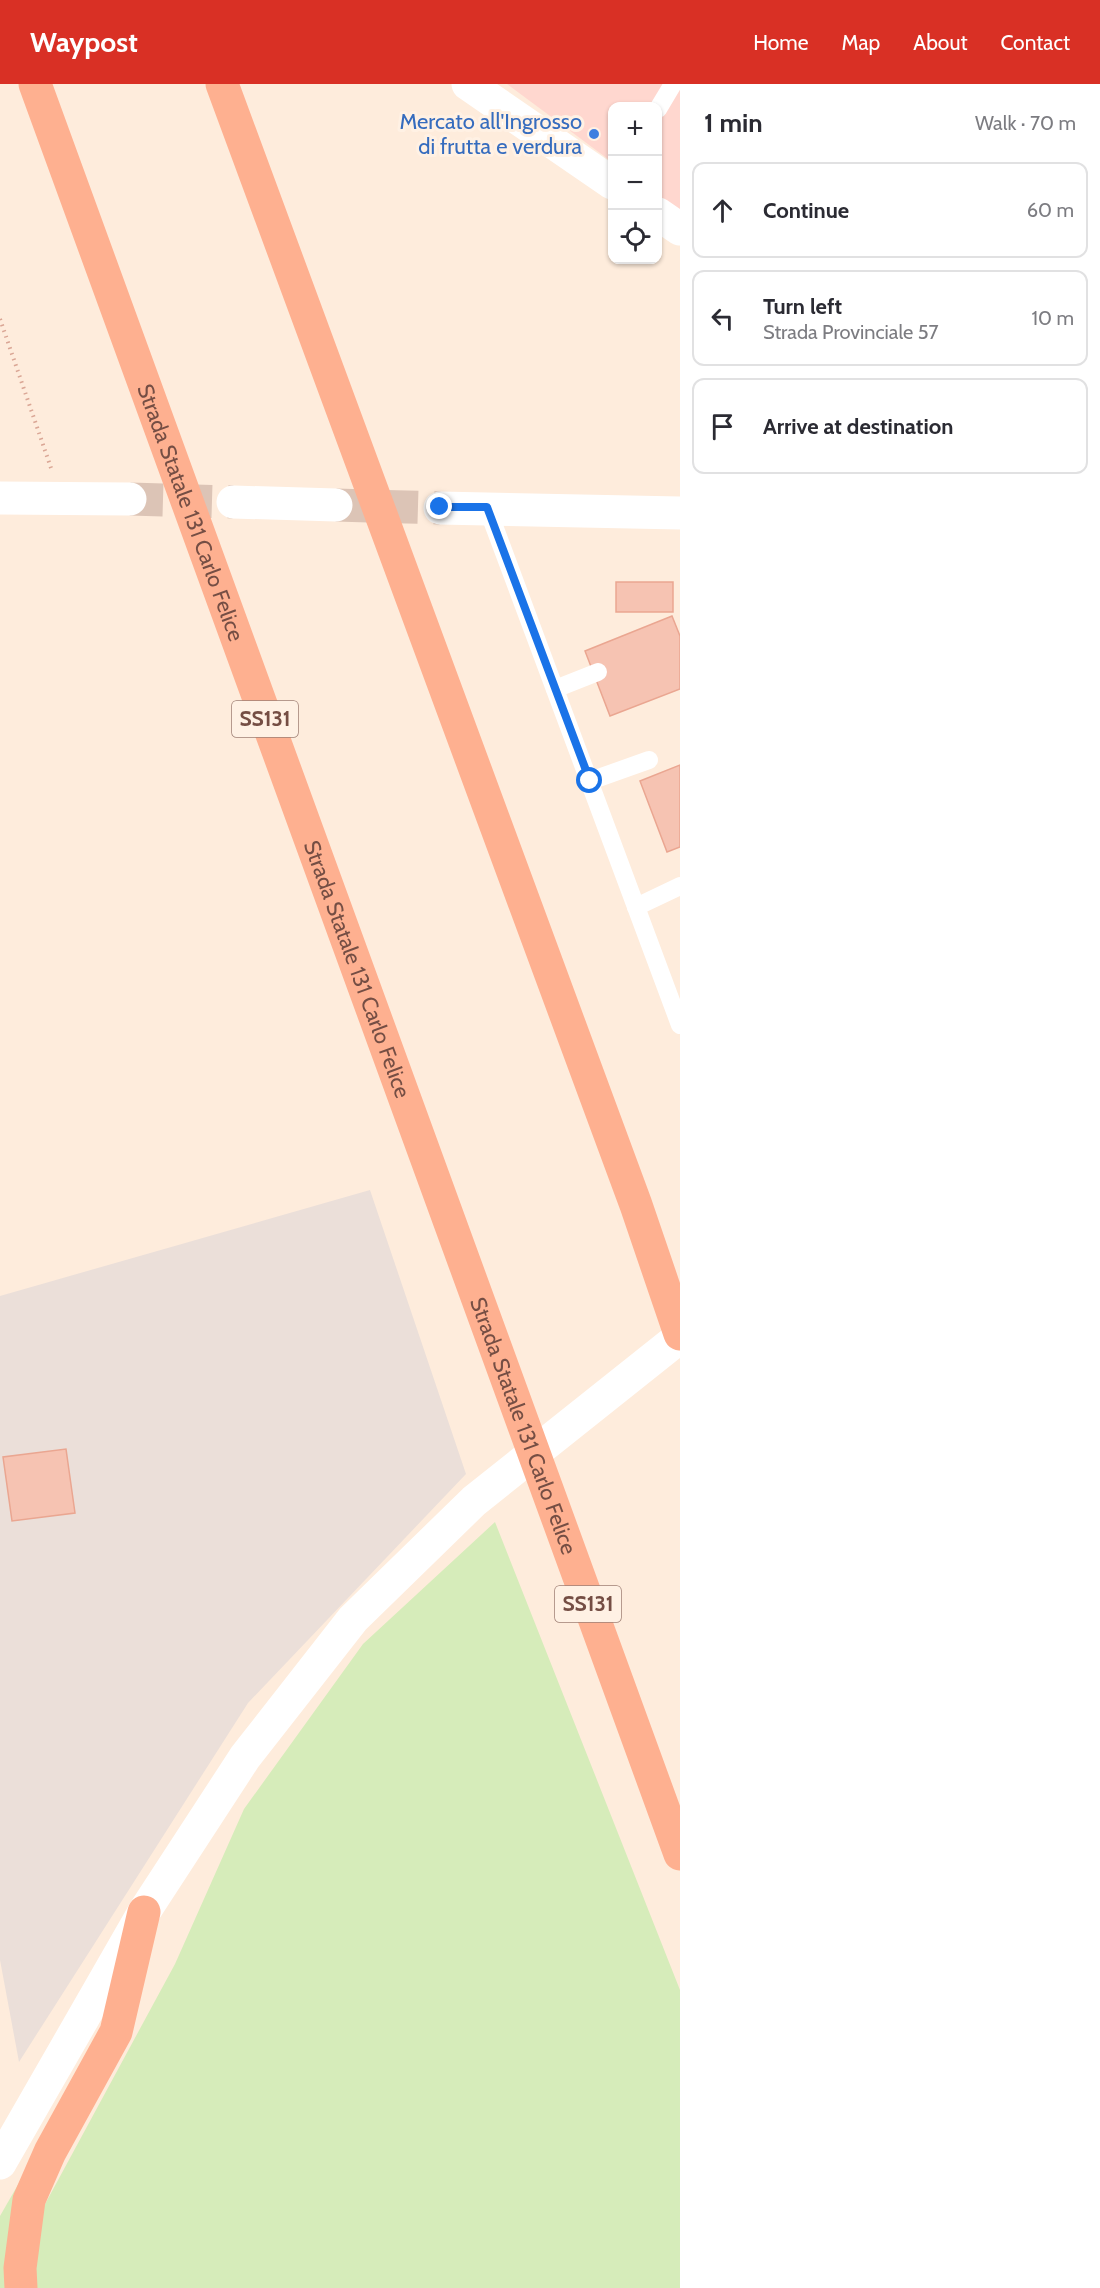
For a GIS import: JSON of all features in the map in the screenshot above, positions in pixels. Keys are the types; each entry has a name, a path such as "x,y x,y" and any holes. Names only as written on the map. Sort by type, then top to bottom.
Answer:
{"highway":[{"name":"Strada Statale 131 Carlo Felice","path":"35,84 680,1854"},
{"path":"222,84 636,1205 680,1335"},
{"path":"21,2288 20,2268 30,2200 50,2152 116,2032 144,1912"}],"main road":[{"path":"468,84 608,180"},
{"path":"662,217 680,229"},
{"path":"0,498 130,499"},
{"path":"233,502 336,505"},
{"path":"440,507 680,513"},
{"path":"0,2163 144,1912 245,1757 353,1619 474,1501 680,1335"}],"lane":[{"path":"661,102 673,84"},
{"path":"487,507 680,1025"},
{"path":"555,689 598,672"},
{"path":"590,781 649,760"},
{"path":"636,907 680,886"}],"path":[{"path":"0,319 61,497"}],"shaded area":[{"name":"Mercato all'Ingrosso di frutta e verdura","path":"507,84 680,84 680,211 662,198 662,102 608,102 608,159"},
{"path":"370,1190 466,1474 248,1703 19,2062 0,1960 0,1296"}],"green space":[{"path":"495,1522 680,1990 680,2288 32,2288 44,2206 175,1964 244,1809 363,1644"},
{"path":"27,2169 8,2288 0,2288 0,2216"}],"building":[{"path":"616,582 673,582 673,612 616,612"},
{"path":"672,616 680,636 680,689 610,716 585,651"},
{"path":"680,765 680,847 667,852 640,781"},
{"path":"66,1449 75,1513 12,1521 3,1457"}],"tunnel":[{"path":"130,499 233,502"},
{"path":"336,505 440,508"}],"place":[{"name":"Mercato all'Ingrosso di frutta e verdura","path":"594,134"}],"route":[{"path":"440,507 487,507 590,781"}]}
